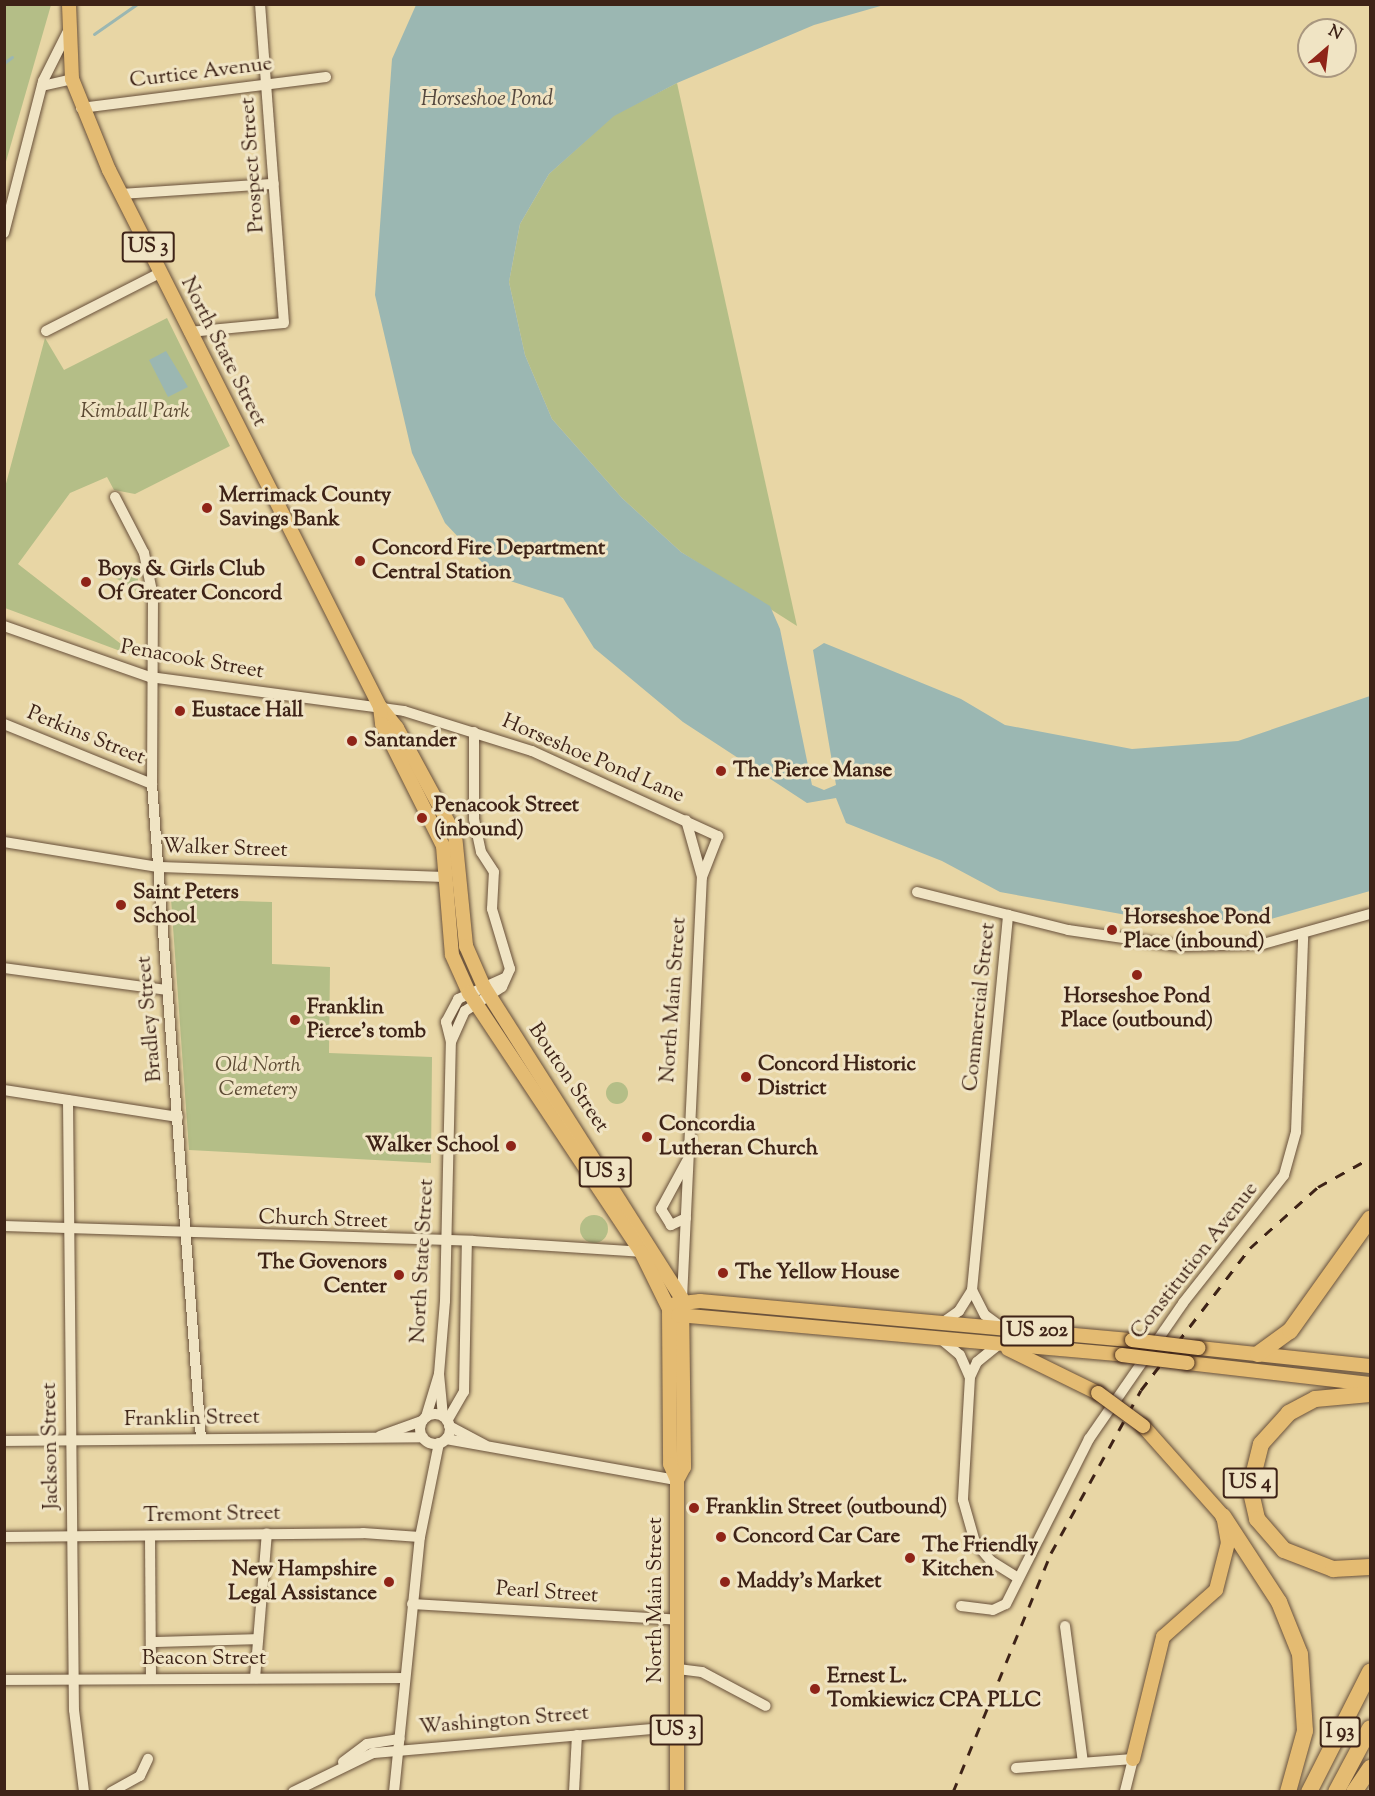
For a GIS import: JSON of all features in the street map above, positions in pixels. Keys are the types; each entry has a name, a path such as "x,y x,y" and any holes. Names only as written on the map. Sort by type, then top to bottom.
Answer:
{"highway":[{"path":"1258,1354 1290,1331 1371,1220"},
{"name":"US 4","path":"1371,1394 1315,1399 1289,1413 1261,1444 1250,1488 1257,1519 1284,1550 1333,1569 1371,1566"},
{"path":"1223,1516 1279,1602 1300,1654 1305,1731 1288,1791"},
{"name":"I 93","path":"1308,1791 1371,1672"},
{"name":"I 93","path":"1336,1791 1371,1728"},
{"path":"1354,1791 1371,1768"}],"main road":[{"name":"North State Street","path":"69,4 68,33 72,79 81,108 189,332 380,707 397,728 455,836 466,945 487,992"},
{"name":"North State Street","path":"380,707 382,724 443,846 452,955 472,999"},
{"name":"Bouton Street","path":"487,992 682,1299 684,1318"},
{"name":"Bouton Street","path":"472,999 641,1252 669,1309"},
{"path":"669,1309 682,1299"},
{"name":"US 202","path":"682,1299 1132,1340 1371,1366"},
{"name":"US 202","path":"669,1309 684,1318 1122,1355 1371,1384"},
{"name":"North Main Street","path":"669,1309 670,1464 677,1480 679,1620 677,1791"},
{"name":"North Main Street","path":"677,1480 684,1467 684,1318"},
{"path":"998,1345 1098,1393 1143,1426 1223,1516 1227,1563 1206,1603 1163,1636 1133,1759"}],"street":[{"name":"Prospect Street","path":"189,332 284,323 260,4"},
{"path":"4,233 42,86 68,33"},
{"name":"Curtice Avenue","path":"81,108 326,77"},
{"path":"42,86 72,79"},
{"path":"122,194 274,184"},
{"path":"46,331 160,273"},
{"name":"Bradley Street","path":"115,497 144,553 152,587 150,677 152,784 201,1438"},
{"name":"Penacook Street","path":"4,626 150,677 380,707"},
{"name":"Horseshoe Pond Lane","path":"380,707 474,732 553,759 718,836"},
{"name":"Perkins Street","path":"4,724 152,784"},
{"path":"474,732 474,819 481,852 494,872 492,909 509,961 505,978 487,992"},
{"name":"North Main Street","path":"686,820 702,878"},
{"name":"North Main Street","path":"682,1299 702,878 718,836"},
{"name":"Walker Street","path":"4,842 158,867 447,877"},
{"path":"917,892 1008,915"},
{"name":"Commercial Street","path":"972,1290 1008,915 1179,946 1303,937 1371,914"},
{"name":"Constitution Avenue","path":"961,1606 1001,1608 1089,1439 1183,1303 1284,1175 1296,1132 1303,937"},
{"path":"4,968 167,990"},
{"name":"North State Street","path":"446,1421 439,1374 447,1242 451,1042 446,1023 458,999 472,999 487,992"},
{"path":"4,1090 178,1117"},
{"name":"Jackson Street","path":"68,1100 67,1228 74,1679 76,1754 84,1791"},
{"name":"North Main Street","path":"686,1218 671,1225 661,1209 687,1161"},
{"name":"Church Street","path":"4,1226 186,1234 467,1241 641,1252"},
{"path":"394,1791 412,1604 429,1473 442,1441 446,1421 464,1392 467,1241"},
{"path":"942,1323 959,1311 972,1290 986,1315 1004,1328"},
{"path":"942,1340 960,1355 970,1377"},
{"path":"998,1345 977,1362 970,1377 962,1457 966,1517 983,1553 1018,1578"},
{"name":"North State Street","path":"424,1419 439,1374"},
{"path":"424,1419 429,1473"},
{"name":"Franklin Street","path":"380,1436 424,1419 446,1421"},
{"path":"446,1421 485,1445"},
{"name":"Franklin Street","path":"4,1441 380,1436 442,1441"},
{"path":"442,1441 485,1445 677,1480"},
{"path":"255,1678 267,1533"},
{"name":"Tremont Street","path":"4,1537 267,1533 420,1537"},
{"path":"150,1536 151,1678"},
{"name":"Pearl Street","path":"412,1604 679,1620"},
{"path":"1065,1626 1083,1762"},
{"path":"152,1642 257,1639"},
{"path":"678,1669 702,1672 766,1706"},
{"name":"Beacon Street","path":"4,1680 404,1678"},
{"name":"Washington Street","path":"338,1766 373,1753 676,1727"},
{"path":"574,1791 577,1735"},
{"name":"Washington Street","path":"293,1791 338,1766 367,1744 400,1739"},
{"path":"111,1791 140,1776 148,1759"},
{"path":"1016,1768 1133,1759 1125,1791"}],"green space":[{"path":"4,5 51,5 5,165"},
{"path":"677,83 797,626 681,552 622,498 552,419 525,355 509,282 520,224 549,174 614,115"},
{"name":"Kimball Park","path":"167,318 230,446 135,494 114,490 107,477 70,493 18,564 139,658 5,608 4,491 45,338 64,370"},
{"path":"123,566 135,566 141,594 114,577"},
{"name":"Old North Cemetery","path":"171,899 272,902 272,964 330,967 329,1053 432,1057 431,1163 189,1150"},
{"path":"617,1082 625,1085 628,1093 625,1101 617,1104 609,1101 606,1093 609,1085"},
{"path":"594,1215 604,1219 608,1229 604,1239 594,1243 584,1239 580,1229 584,1219"}],"water":[{"name":"Horseshoe Pond","path":"416,5 884,5 814,25 677,83 614,116 549,174 520,224 509,282 525,355 552,419 622,498 681,552 770,606 780,629 812,785 824,790 836,785 813,650 824,643 961,699 1005,725 1132,749 1238,741 1370,696 1370,891 1260,922 1143,918 1000,892 942,861 846,823 836,798 807,803 683,722 594,648 563,598 495,576 445,523 412,453 375,295 392,59"},
{"path":"166,351 188,387 168,397 149,360"}],"waterway":[{"path":"94,34 137,4"},
{"path":"4,63 12,57"}],"railway":[{"path":"953,1792 1051,1553 1141,1390 1250,1248 1318,1187 1370,1158"}],"place":[{"name":"Merrimack County Savings Bank","path":"207,508"},
{"name":"Concord Fire Department Central Station","path":"360,561"},
{"name":"Boys & Girls Club Of Greater Concord","path":"86,582"},
{"name":"Eustace Hall","path":"180,711"},
{"name":"Santander","path":"352,741"},
{"name":"The Pierce Manse","path":"721,771"},
{"name":"Penacook Street (inbound)","path":"422,818"},
{"name":"Saint Peters School","path":"121,905"},
{"name":"Horseshoe Pond Place (inbound)","path":"1112,930"},
{"name":"Horseshoe Pond Place (outbound)","path":"1137,975"},
{"name":"Franklin Pierce's tomb","path":"295,1020"},
{"name":"Concord Historic District","path":"746,1077"},
{"name":"Concordia Lutheran Church","path":"647,1137"},
{"name":"Walker School","path":"511,1146"},
{"name":"The Yellow House","path":"723,1273"},
{"name":"The Govenors Center","path":"399,1275"},
{"name":"Franklin Street (outbound)","path":"694,1508"},
{"name":"Concord Car Care","path":"721,1537"},
{"name":"The Friendly Kitchen","path":"910,1558"},
{"name":"New Hampshire Legal Assistance","path":"389,1582"},
{"name":"Maddy's Market","path":"725,1582"},
{"name":"Ernest L. Tomkiewicz CPA PLLC","path":"815,1689"}]}
